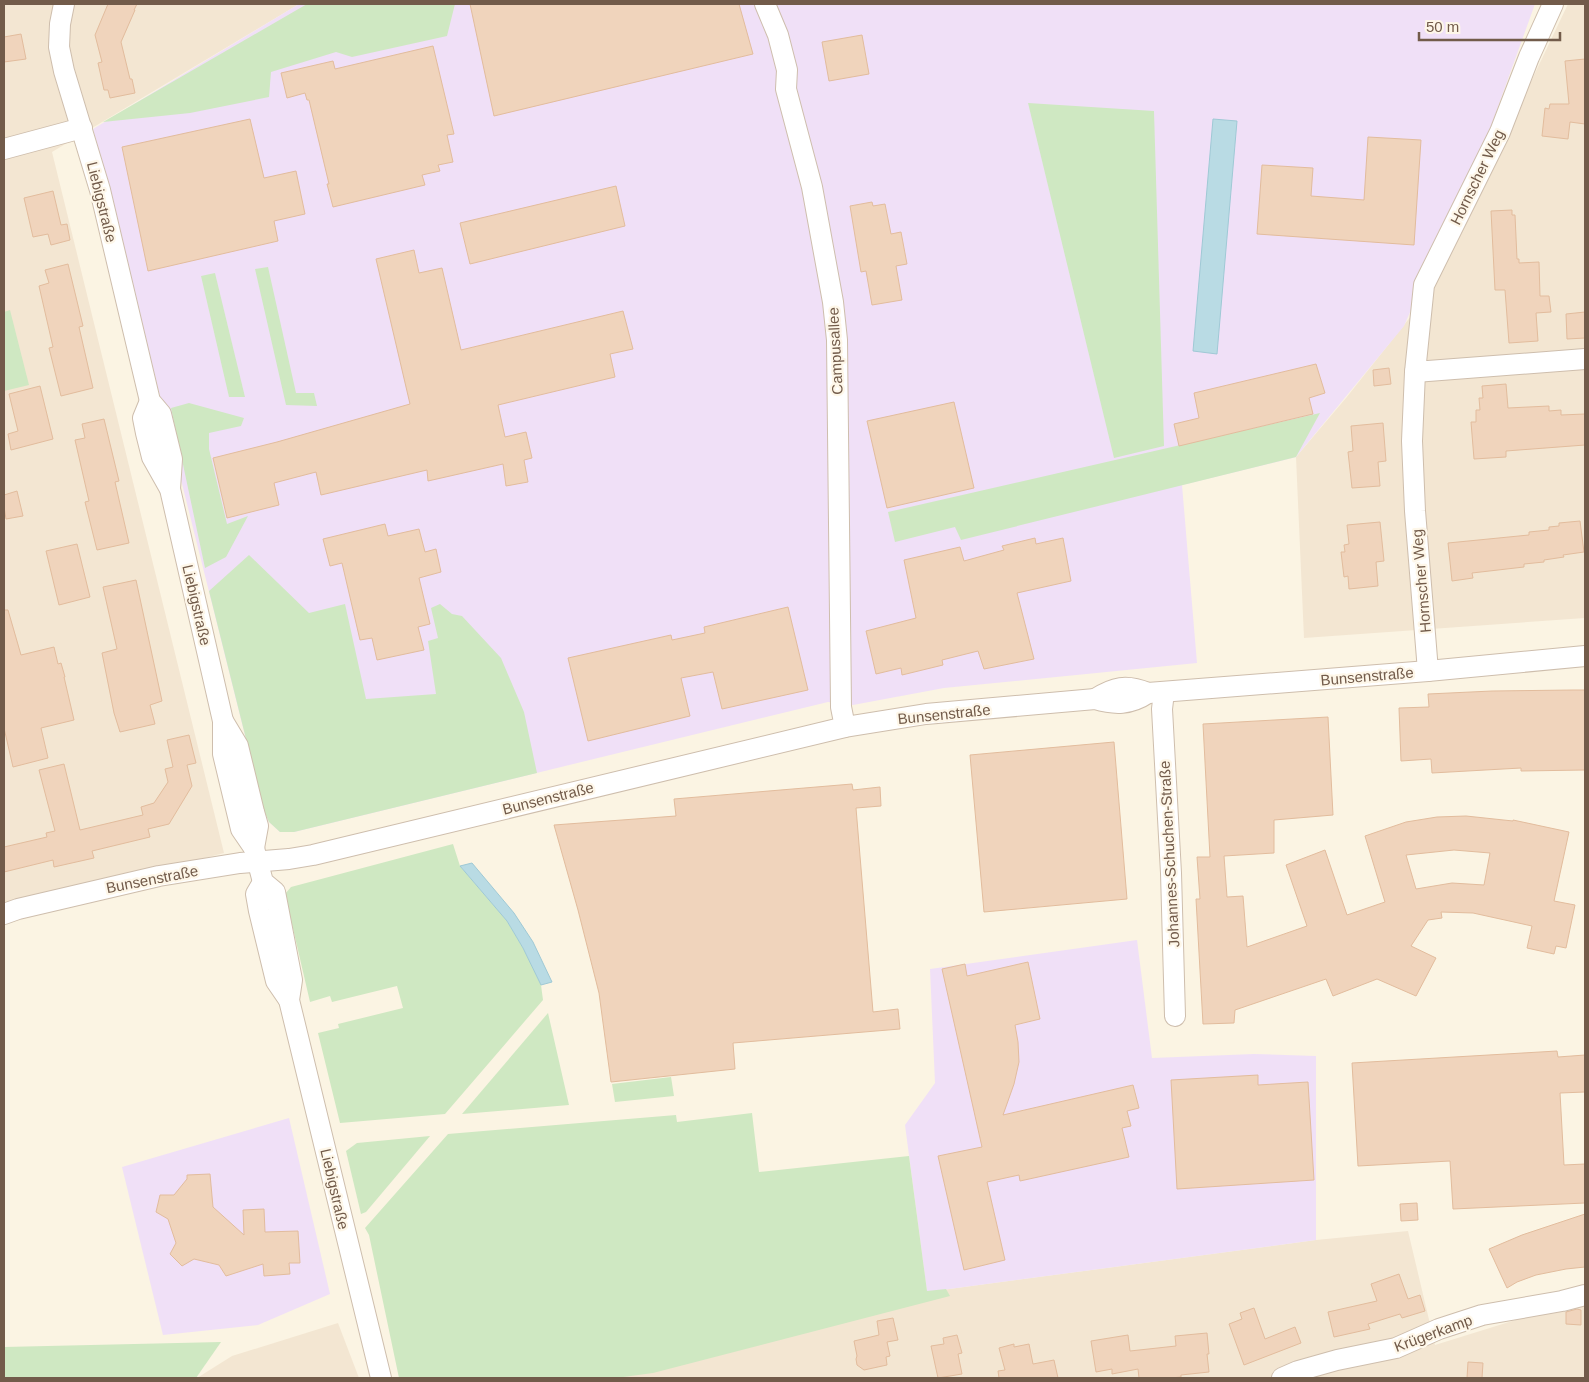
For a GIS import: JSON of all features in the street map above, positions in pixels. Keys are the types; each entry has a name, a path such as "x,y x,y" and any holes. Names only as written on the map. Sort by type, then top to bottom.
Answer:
{"street":[{"name":"Liebigstraße","path":"64,4 60,24 59,47 64,71 100,190 150,401 161,414 172,458 170,489 224,721 238,746 258,826 256,854 263,882 275,892 292,980 289,1000 382,1378"},
{"name":"Campusallee","path":"765,4 778,35 787,70 786,89 812,187 833,302 837,340 841,707 845,727"},
{"name":"Hornscher Weg","path":"1428,671 1412,441 1415,363 1424,285 1500,132 1529,57 1553,4"},
{"path":"4,149 82,128"},
{"path":"1415,363 1585,359"},
{"name":"Bunsenstraße","path":"4,914 18,909 256,854 289,859 313,854 845,727 926,714 1095,699 1109,690 1134,687 1156,693 1585,656"},
{"name":"Johannes-Schuchen-Straße","path":"1156,693 1162,709 1171,873 1175,1016"},
{"name":"Krügerkamp","path":"1282,1378 1298,1371 1336,1360 1396,1348 1439,1328 1482,1315 1562,1301 1585,1295"}],"shaded area":[{"path":"4,4 299,4 52,152 224,853 4,910"},
{"path":"299,4 1535,4 1486,140 1404,326 1296,457 1182,485 1197,663 944,688 853,705 828,702 294,832 280,832 269,822 264,811 93,129"},
{"path":"1568,4 1585,4 1585,618 1304,638 1296,457 1346,398 1431,291"},
{"path":"1137,940 1152,1058 1254,1054 1316,1056 1316,1240 927,1292 905,1125 935,1083 930,969"},
{"path":"289,1118 330,1294 258,1325 163,1335 122,1167"},
{"path":"1408,1231 1435,1345 1545,1311 1585,1302 1585,1378 599,1378 927,1292 1316,1240"},
{"path":"338,1323 359,1378 197,1378 232,1356"}],"green space":[{"path":"307,4 455,4 447,36 352,57 336,52 271,72 269,97 190,113 103,122"},
{"path":"1028,103 1154,111 1164,446 1114,458"},
{"path":"268,267 296,393 314,393 317,406 286,405 255,269"},
{"path":"215,273 245,397 229,397 201,276"},
{"path":"10,310 29,385 4,391 4,312"},
{"path":"189,403 244,418 241,426 209,433 209,449 227,524 248,516 226,557 205,568 171,408"},
{"path":"1320,413 1296,457 961,540 955,527 895,542 888,512"},
{"path":"249,555 309,613 345,604 366,699 436,694 428,641 438,638 431,608 440,604 452,614 462,616 501,658 524,712 537,773 294,832 280,832 269,822 264,811 209,591"},
{"path":"453,844 460,866 507,921 523,948 541,985 543,1000 445,1114 340,1123 318,1033 339,1028 338,1024 403,1008 397,986 332,1002 330,996 310,1002 285,894 291,887"},
{"path":"548,1013 569,1105 462,1114"},
{"path":"671,1077 674,1096 615,1102 612,1084"},
{"path":"752,1113 759,1172 909,1156 927,1291 946,1289 950,1296 653,1373 616,1378 399,1378 369,1235 365,1228 448,1134 676,1115 677,1122"},
{"path":"430,1136 366,1212 361,1214 346,1151 357,1143"},
{"path":"221,1342 196,1378 4,1378 4,1347"}],"water":[{"path":"1213,119 1237,121 1217,354 1193,351"},
{"path":"472,863 514,913 533,942 552,982 541,985 507,921 460,866"}],"building":[{"path":"108,4 137,4 121,42 135,93 110,98 108,90 104,90 98,63 102,62 95,35"},
{"path":"470,4 739,4 753,54 494,116"},
{"path":"21,34 26,59 4,62 4,37"},
{"path":"862,35 869,74 829,81 822,42"},
{"path":"433,46 454,134 447,135 453,162 438,165 440,171 422,175 425,185 333,207 309,100 307,100 305,93 287,98 281,73 333,61 335,69"},
{"path":"1585,59 1585,124 1570,122 1568,139 1542,136 1545,108 1549,109 1550,104 1569,104 1565,61"},
{"path":"250,119 264,178 296,171 305,214 274,221 278,241 148,271 122,147"},
{"path":"1368,137 1421,140 1414,245 1257,234 1262,165 1313,168 1311,196 1364,200"},
{"path":"616,186 625,226 470,264 460,223"},
{"path":"53,191 61,225 67,224 70,240 51,245 48,234 33,237 24,198"},
{"path":"872,202 873,206 885,204 891,234 901,232 907,264 896,266 902,300 872,305 866,271 861,272 850,206"},
{"path":"1512,210 1512,215 1515,215 1517,259 1519,259 1519,263 1539,262 1540,296 1549,296 1551,312 1536,313 1538,341 1509,343 1505,290 1495,290 1491,211"},
{"path":"414,250 419,273 442,268 461,350 623,311 633,349 610,354 615,377 498,405 505,437 526,432 532,458 524,460 528,482 506,486 503,464 428,481 427,470 321,495 316,472 274,483 279,505 227,518 213,458 410,404 376,259"},
{"path":"68,264 83,326 79,327 93,388 61,396 49,348 53,347 39,286 49,283 45,270"},
{"path":"1585,312 1585,338 1567,339 1566,314"},
{"path":"1316,364 1325,393 1309,398 1313,414 1179,446 1174,424 1199,418 1194,393"},
{"path":"1389,368 1391,384 1374,386 1373,370"},
{"path":"1506,384 1508,408 1549,406 1549,411 1561,410 1561,415 1585,414 1585,445 1506,451 1506,457 1474,459 1471,422 1476,422 1476,410 1480,410 1479,398 1483,398 1482,386"},
{"path":"40,386 53,439 11,450 8,434 18,431 9,394"},
{"path":"954,402 974,488 887,508 867,421"},
{"path":"104,419 119,481 115,482 129,543 97,550 85,502 89,501 75,440 85,438 82,424"},
{"path":"1383,423 1386,461 1378,462 1380,486 1352,488 1348,452 1353,451 1351,426"},
{"path":"17,491 23,516 6,519 4,495"},
{"path":"1580,521 1584,552 1563,555 1564,557 1544,560 1544,562 1524,564 1524,567 1472,573 1473,578 1452,581 1448,543 1529,535 1529,532 1549,530 1549,527 1559,526 1559,523"},
{"path":"1380,522 1384,561 1376,562 1378,586 1349,589 1348,576 1344,577 1341,552 1345,552 1344,545 1349,544 1347,525"},
{"path":"385,524 388,536 419,529 425,552 436,549 441,572 419,578 430,624 418,627 424,650 377,660 372,638 360,640 342,563 330,566 323,539"},
{"path":"1035,538 1036,544 1063,538 1071,581 1017,593 1034,659 984,669 978,651 942,660 943,665 902,675 901,668 876,674 866,631 916,618 904,560 960,547 964,561 1004,550 1002,546"},
{"path":"77,544 90,597 59,605 46,551"},
{"path":"136,580 162,701 150,705 155,724 120,732 114,713 102,653 117,649 103,587"},
{"path":"788,607 808,690 722,709 713,672 681,678 690,716 588,741 568,658 671,635 672,640 705,633 704,627"},
{"path":"4,610 8,610 21,655 54,647 58,664 61,663 65,677 74,720 41,728 48,758 13,767 4,728"},
{"path":"1585,690 1585,770 1521,771 1521,768 1432,773 1431,759 1401,761 1399,708 1429,707 1428,694"},
{"path":"1328,717 1333,815 1274,820 1274,853 1224,856 1227,897 1243,896 1247,947 1307,926 1286,865 1325,850 1347,915 1385,902 1365,836 1406,822 1437,817 1466,816 1513,820 1569,832 1554,901 1575,905 1566,948 1556,946 1554,954 1527,948 1532,926 1473,913 1441,912 1442,918 1428,920 1411,946 1436,958 1416,996 1377,979 1333,996 1326,979 1235,1010 1234,1023 1203,1024 1196,899 1200,899 1197,857 1210,857 1203,724","holes":["1454,850 1490,853 1484,885 1452,883 1416,889 1406,855"]},
{"path":"189,735 196,763 187,765 192,786 169,824 148,829 150,837 92,851 94,858 54,867 53,860 4,872 4,847 47,837 46,833 55,831 39,770 64,764 80,830 143,815 141,807 154,803 168,782 165,769 173,767 167,740"},
{"path":"1114,742 1127,899 984,912 970,755"},
{"path":"852,784 853,790 880,787 881,806 856,808 873,1012 898,1009 900,1029 733,1043 735,1069 611,1082 599,993 554,825 676,816 674,799"},
{"path":"1028,962 1040,1019 1015,1025 1019,1062 1014,1084 1003,1115 1133,1085 1139,1108 1127,1111 1131,1126 1122,1128 1129,1157 1020,1181 1019,1175 987,1182 1005,1260 964,1270 938,1156 982,1147 942,969 965,964 967,976"},
{"path":"1557,1051 1558,1057 1585,1055 1585,1092 1560,1093 1564,1165 1585,1164 1585,1203 1453,1209 1450,1161 1358,1166 1352,1063"},
{"path":"1258,1075 1258,1085 1308,1082 1314,1180 1177,1189 1171,1080"},
{"path":"210,1174 213,1207 244,1235 243,1210 264,1209 265,1232 298,1231 300,1263 289,1263 290,1274 264,1276 263,1264 226,1276 219,1265 194,1259 182,1266 170,1254 176,1243 168,1219 156,1212 160,1195 174,1195 187,1179 187,1175"},
{"path":"1417,1203 1418,1220 1401,1221 1400,1204"},
{"path":"1585,1214 1585,1267 1536,1275 1507,1288 1489,1249 1522,1235"},
{"path":"1399,1274 1408,1299 1420,1295 1425,1311 1402,1318 1400,1314 1368,1324 1370,1329 1334,1337 1328,1312 1377,1301 1371,1284"},
{"path":"1254,1308 1265,1339 1295,1327 1301,1343 1244,1365 1229,1324 1242,1319 1240,1313"},
{"path":"1577,1309 1581,1310 1581,1325 1566,1324 1566,1312"},
{"path":"893,1318 898,1340 887,1342 890,1356 886,1357 887,1365 864,1370 857,1365 854,1341 879,1335 877,1321"},
{"path":"1207,1333 1209,1372 1171,1378 1139,1378 1138,1369 1112,1374 1112,1369 1096,1372 1091,1341 1128,1335 1130,1351 1176,1346 1175,1336"},
{"path":"957,1335 962,1353 958,1354 962,1374 938,1378 931,1346 944,1344 943,1338"},
{"path":"1014,1344 1014,1347 1029,1344 1033,1364 1054,1360 1058,1378 999,1378 998,1371 1005,1370 999,1348"},
{"path":"1468,1362 1483,1363 1482,1378 1467,1378"}]}
